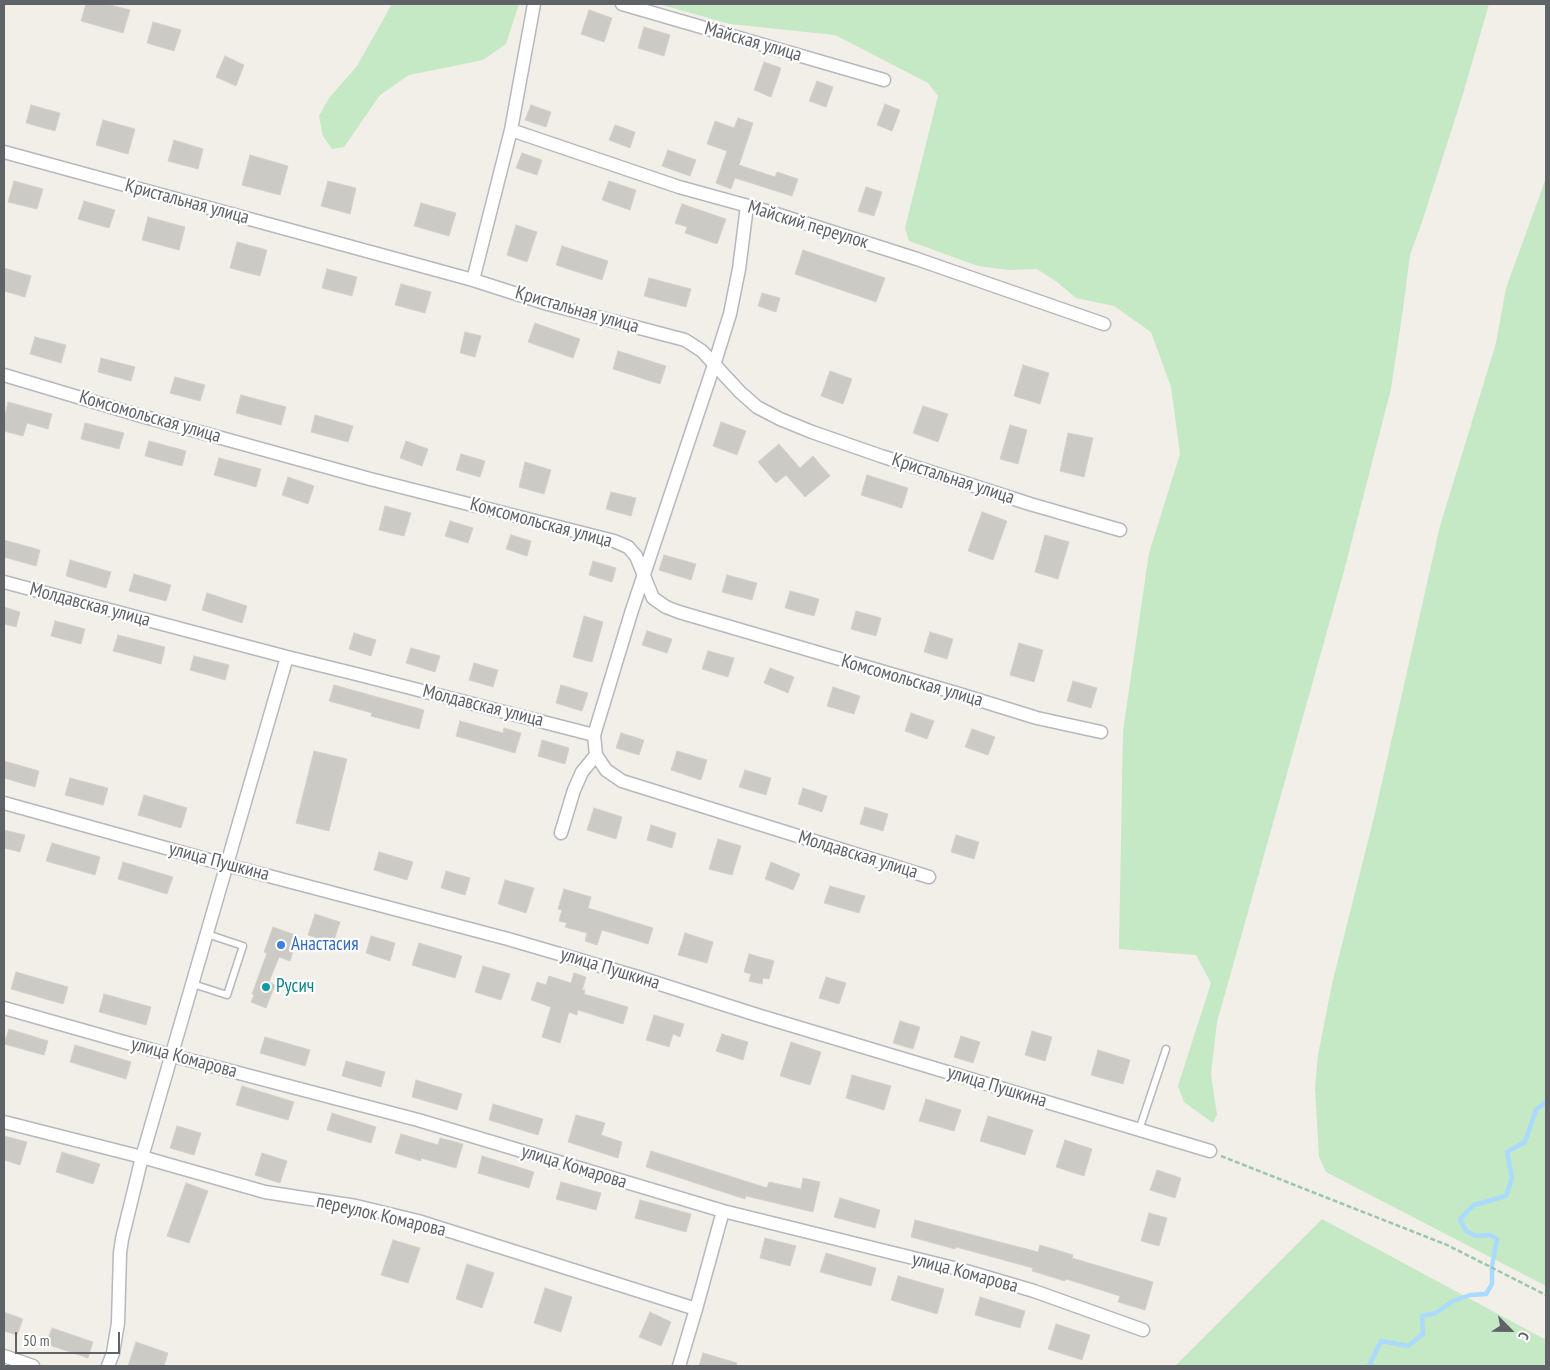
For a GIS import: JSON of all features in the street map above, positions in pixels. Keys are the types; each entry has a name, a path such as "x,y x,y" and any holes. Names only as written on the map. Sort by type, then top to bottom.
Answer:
{"street":[{"path":"473,280 510,130 534,4"},
{"name":"Майская улица","path":"622,4 884,80"},
{"name":"Майский переулок","path":"510,130 679,187 770,212 917,260 1104,324"},
{"name":"Кристальная улица","path":"4,152 473,280 548,304 685,340 702,350 740,392 757,407 788,422 881,456 1021,501 1120,530"},
{"path":"561,833 574,790 582,772 596,755 594,735 632,610 730,314 739,269 747,206"},
{"name":"Комсомольская улица","path":"4,375 138,415 370,479 614,541 628,547 636,556 654,598 666,607 1037,718 1101,732"},
{"name":"Молдавская улица","path":"4,582 287,658 594,735"},
{"path":"632,610 654,598"},
{"path":"108,1366 118,1323 122,1239 142,1157 170,1055 193,984 287,658"},
{"name":"Молдавская улица","path":"596,755 606,770 622,781 929,877"},
{"name":"улица Пушкина","path":"4,803 620,971 757,1015 1210,1151"},
{"name":"улица Комарова","path":"4,1008 170,1055 418,1120 723,1211 966,1271 1034,1291 1143,1330"},
{"name":"переулок Комарова","path":"4,1122 142,1157 265,1192 356,1206 418,1221 696,1309"},
{"path":"679,1366 723,1211"},
{"path":"4,1356 32,1366"}],"lane":[{"path":"193,984 227,995 243,946 207,934"},
{"path":"1139,1130 1166,1049"}],"path":[{"path":"1210,1151 1447,1245 1546,1295"}],"green space":[{"path":"392,4 519,4 506,44 483,60 409,75 380,95 344,147 332,149 323,136 319,116 329,98 357,66"},
{"path":"659,4 1489,4 1463,94 1410,255 1391,389 1344,571 1217,1022 1211,1074 1217,1115 1213,1123 1184,1102 1178,1086 1211,983 1196,955 1119,949 1123,731 1149,553 1180,454 1171,387 1151,332 1114,306 1076,298 1057,282 1037,269 1009,270 978,266 909,241 905,228 938,96 928,83 835,35 730,24"},
{"path":"1546,178 1546,1286 1326,1172 1319,1157 1315,1088 1318,1055 1332,984 1375,813 1440,526 1496,343 1506,288"},
{"path":"1322,1219 1546,1340 1546,1366 1175,1366"}],"building":[{"path":"86,4 106,4 130,10 123,33 81,21"},
{"path":"589,10 612,18 604,42 581,34"},
{"path":"153,22 181,30 174,51 147,43"},
{"path":"644,27 670,35 664,56 638,48"},
{"path":"225,56 244,65 236,86 216,77"},
{"path":"764,62 781,68 771,97 754,90"},
{"path":"817,81 833,87 826,107 809,101"},
{"path":"885,104 900,110 892,131 877,125"},
{"path":"31,105 60,113 55,131 26,123"},
{"path":"531,105 551,112 546,127 525,120"},
{"path":"738,118 753,123 739,165 775,177 777,172 798,179 792,196 735,178 731,189 716,183 727,151 707,144 715,121 734,128"},
{"path":"103,120 135,129 128,154 96,145"},
{"path":"615,125 635,132 630,148 609,140"},
{"path":"174,140 203,149 198,169 168,161"},
{"path":"668,150 696,160 690,176 662,166"},
{"path":"522,153 542,160 537,175 516,168"},
{"path":"250,155 288,166 280,195 242,185"},
{"path":"14,181 43,189 37,209 8,202"},
{"path":"328,181 356,188 350,214 321,206"},
{"path":"609,181 636,190 630,210 602,200"},
{"path":"866,187 882,192 874,216 858,211"},
{"path":"84,201 115,210 109,228 78,219"},
{"path":"421,203 456,213 449,236 414,226"},
{"path":"682,204 726,219 717,244 685,233 687,227 675,223"},
{"path":"148,217 185,227 179,250 142,240"},
{"path":"516,225 537,232 527,262 507,255"},
{"path":"237,242 267,250 260,276 230,268"},
{"path":"562,246 608,261 602,280 556,265"},
{"path":"803,250 885,278 876,302 795,274"},
{"path":"4,268 31,276 25,297 4,291"},
{"path":"327,269 357,277 352,296 322,288"},
{"path":"649,278 691,289 686,307 644,296"},
{"path":"401,284 431,292 425,313 395,305"},
{"path":"762,293 780,298 776,312 758,306"},
{"path":"535,323 580,339 573,358 528,342"},
{"path":"465,332 481,336 475,357 460,353"},
{"path":"35,337 66,345 61,363 30,354"},
{"path":"618,351 666,366 660,384 613,369"},
{"path":"101,358 135,367 131,381 98,372"},
{"path":"1023,365 1049,373 1040,404 1014,396"},
{"path":"830,371 852,379 843,404 821,396"},
{"path":"175,377 205,385 200,401 170,393"},
{"path":"241,395 286,407 281,425 236,413"},
{"path":"8,402 52,414 48,429 27,423 23,436 4,431 4,419"},
{"path":"923,406 948,414 938,442 913,433"},
{"path":"315,415 353,426 348,442 311,432"},
{"path":"721,422 746,431 737,455 713,446"},
{"path":"85,423 124,433 119,449 81,439"},
{"path":"1010,425 1027,430 1018,464 1000,459"},
{"path":"1068,433 1093,438 1084,477 1060,471"},
{"path":"149,441 186,451 182,466 145,456"},
{"path":"406,441 428,449 422,466 400,458"},
{"path":"779,444 800,468 813,456 830,476 805,497 786,475 776,483 758,462"},
{"path":"461,454 485,461 480,477 456,470"},
{"path":"219,458 261,469 256,487 214,475"},
{"path":"525,462 551,470 544,494 519,487"},
{"path":"867,475 908,488 902,508 861,495"},
{"path":"288,477 314,486 308,504 282,495"},
{"path":"611,492 636,498 631,516 606,509"},
{"path":"385,506 411,513 404,536 379,530"},
{"path":"982,512 1007,521 993,560 968,551"},
{"path":"450,521 473,528 468,543 445,536"},
{"path":"511,535 531,541 527,556 506,549"},
{"path":"1045,535 1069,542 1058,579 1035,572"},
{"path":"4,540 40,550 36,566 4,557"},
{"path":"664,555 696,564 691,580 659,570"},
{"path":"70,560 111,572 106,588 66,576"},
{"path":"593,561 616,568 612,582 589,575"},
{"path":"134,574 171,585 166,601 129,591"},
{"path":"727,575 757,583 752,600 722,592"},
{"path":"790,591 819,599 814,616 785,608"},
{"path":"207,593 247,606 242,623 202,610"},
{"path":"4,607 20,612 16,627 4,624"},
{"path":"856,611 881,618 876,636 851,629"},
{"path":"584,616 603,622 592,662 573,657"},
{"path":"55,621 85,629 81,644 51,636"},
{"path":"647,631 672,639 667,653 642,645"},
{"path":"930,632 953,639 947,659 924,652"},
{"path":"354,633 376,640 371,656 349,649"},
{"path":"118,635 165,647 161,664 113,651"},
{"path":"1019,643 1043,650 1034,682 1010,675"},
{"path":"411,648 440,656 435,672 406,663"},
{"path":"708,651 734,658 728,677 702,669"},
{"path":"194,656 229,665 225,680 190,670"},
{"path":"474,663 498,670 493,687 469,680"},
{"path":"770,668 794,677 788,693 764,683"},
{"path":"1073,681 1097,688 1091,708 1067,701"},
{"path":"334,685 424,710 419,729 371,716 372,713 329,701"},
{"path":"561,685 588,693 582,711 556,703"},
{"path":"833,687 860,696 854,714 827,706"},
{"path":"911,713 934,721 927,739 905,731"},
{"path":"460,721 503,733 504,728 521,733 515,753 456,736"},
{"path":"972,729 995,737 988,755 965,747"},
{"path":"621,733 644,740 639,755 616,748"},
{"path":"542,740 569,748 565,764 538,756"},
{"path":"314,751 347,759 329,831 296,823"},
{"path":"677,751 707,760 701,780 671,770"},
{"path":"4,761 39,771 35,787 4,778"},
{"path":"745,770 771,778 766,795 739,787"},
{"path":"70,778 108,788 103,805 65,795"},
{"path":"803,788 827,796 822,812 798,804"},
{"path":"144,795 187,808 181,828 138,815"},
{"path":"865,807 888,814 883,831 860,824"},
{"path":"594,808 622,817 616,839 587,830"},
{"path":"651,825 676,833 672,848 647,840"},
{"path":"4,830 25,835 20,852 4,848"},
{"path":"956,835 979,842 974,859 951,852"},
{"path":"718,839 741,846 732,875 709,869"},
{"path":"52,843 100,857 95,875 46,861"},
{"path":"379,852 413,862 407,880 374,870"},
{"path":"123,862 173,877 167,894 118,879"},
{"path":"771,862 800,874 793,890 765,879"},
{"path":"446,871 470,878 465,895 441,888"},
{"path":"505,880 534,888 526,913 498,904"},
{"path":"830,886 865,896 859,913 824,903"},
{"path":"564,889 591,897 588,908 653,928 648,944 602,930 597,945 585,941 587,933 565,927 567,923 559,921 562,910 558,909"},
{"path":"315,914 340,922 333,943 308,935"},
{"path":"273,927 298,936 290,961 279,957 269,982 275,985 266,1008 251,1002 254,995 252,994 267,953 264,952"},
{"path":"685,933 713,942 707,963 678,955"},
{"path":"371,936 395,943 390,961 366,953"},
{"path":"419,943 462,956 455,978 412,965"},
{"path":"749,954 774,961 769,979 763,978 762,984 749,981 751,974 744,972"},
{"path":"483,966 510,974 501,1000 475,992"},
{"path":"16,972 68,987 63,1004 11,989"},
{"path":"574,973 586,977 582,990 585,990 584,994 628,1007 623,1024 578,1010 577,1015 569,1012 560,1043 542,1037 551,1007 531,1000 537,982 546,985 549,976 571,983"},
{"path":"826,977 846,983 839,1004 819,998"},
{"path":"104,994 151,1007 146,1025 99,1012"},
{"path":"654,1015 684,1024 680,1037 673,1034 669,1047 646,1040"},
{"path":"900,1021 920,1027 913,1049 893,1043"},
{"path":"9,1029 48,1041 44,1055 4,1044"},
{"path":"1032,1031 1052,1037 1045,1061 1025,1055"},
{"path":"722,1034 748,1042 743,1060 716,1051"},
{"path":"961,1036 980,1042 973,1063 954,1057"},
{"path":"265,1037 310,1050 305,1066 260,1053"},
{"path":"791,1042 821,1052 810,1085 780,1076"},
{"path":"75,1045 131,1062 126,1079 70,1062"},
{"path":"1098,1050 1130,1060 1123,1084 1091,1075"},
{"path":"346,1061 385,1072 381,1087 342,1076"},
{"path":"852,1075 891,1086 884,1110 846,1098"},
{"path":"416,1080 462,1094 457,1110 412,1097"},
{"path":"242,1086 294,1102 288,1120 236,1105"},
{"path":"926,1099 961,1110 954,1131 919,1121"},
{"path":"493,1104 543,1119 538,1135 489,1120"},
{"path":"332,1113 376,1127 371,1143 327,1130"},
{"path":"576,1115 605,1123 601,1135 622,1142 618,1158 568,1142"},
{"path":"988,1116 1033,1130 1025,1155 980,1141"},
{"path":"177,1126 201,1133 194,1155 170,1148"},
{"path":"401,1134 438,1145 440,1138 463,1144 456,1168 421,1158 421,1161 395,1153"},
{"path":"4,1136 27,1142 20,1165 4,1160"},
{"path":"1065,1140 1092,1149 1084,1176 1056,1167"},
{"path":"651,1151 767,1188 769,1182 801,1189 803,1178 820,1182 813,1212 746,1196 745,1199 646,1167"},
{"path":"62,1152 100,1164 93,1184 56,1172"},
{"path":"262,1153 287,1161 280,1183 255,1175"},
{"path":"482,1156 534,1172 529,1188 478,1173"},
{"path":"1157,1170 1181,1178 1175,1198 1150,1190"},
{"path":"561,1182 601,1193 596,1210 556,1199"},
{"path":"186,1183 208,1191 189,1243 167,1236"},
{"path":"840,1198 880,1210 875,1228 834,1217"},
{"path":"640,1200 691,1214 686,1232 635,1218"},
{"path":"1149,1213 1167,1218 1159,1246 1141,1241"},
{"path":"915,1220 1038,1252 1040,1245 1073,1255 1072,1258 1153,1282 1145,1310 1118,1302 1120,1296 1066,1279 1065,1281 1032,1271 1033,1268 911,1237"},
{"path":"765,1238 796,1246 790,1266 760,1258"},
{"path":"393,1240 420,1248 408,1283 381,1275"},
{"path":"826,1253 876,1268 871,1286 820,1272"},
{"path":"467,1264 494,1273 482,1308 456,1299"},
{"path":"898,1276 944,1289 937,1314 891,1300"},
{"path":"545,1288 572,1297 561,1332 534,1323"},
{"path":"980,1297 1025,1311 1020,1328 975,1315"},
{"path":"4,1312 23,1319 17,1335 4,1331"},
{"path":"650,1312 671,1322 661,1346 639,1337"},
{"path":"1056,1324 1090,1335 1082,1360 1048,1349"},
{"path":"52,1328 93,1342 88,1358 46,1344"},
{"path":"136,1342 168,1353 164,1366 128,1366"},
{"path":"703,1353 737,1363 736,1366 699,1366"}],"waterway":[{"path":"1369,1366 1381,1341 1408,1346 1423,1334 1422,1316 1436,1313 1453,1301 1470,1295 1486,1294 1492,1284 1492,1266 1497,1239 1490,1235 1476,1236 1466,1231 1460,1219 1474,1205 1506,1196 1512,1178 1507,1152 1525,1142 1536,1110 1546,1102"}],"place":[{"name":"Анастасия","path":"281,945"},
{"name":"Русич","path":"266,987"}]}
